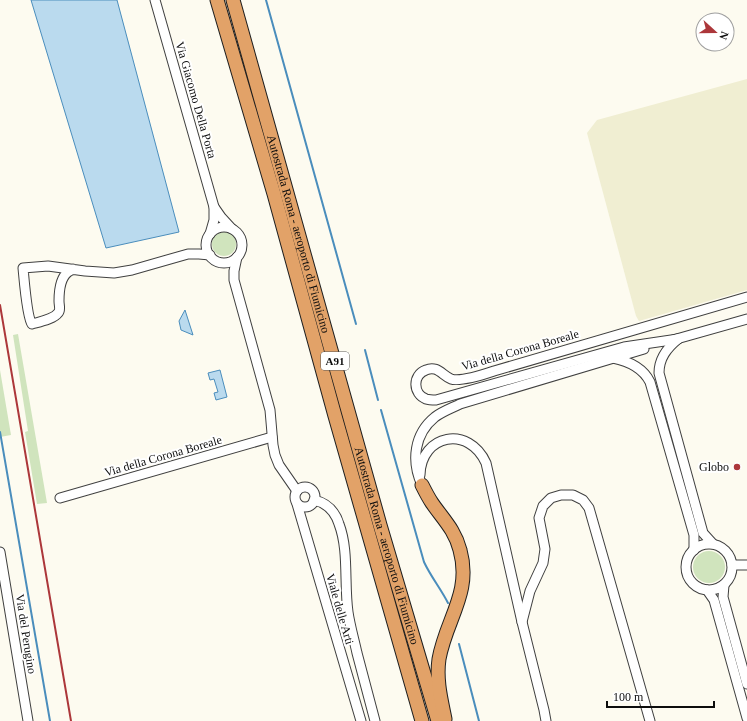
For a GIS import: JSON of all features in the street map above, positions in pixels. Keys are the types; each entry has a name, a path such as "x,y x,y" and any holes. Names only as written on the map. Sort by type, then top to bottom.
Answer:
{"highway":[{"name":"Autostrada Roma - aeroporto di Fiumicino","path":"217,0 274,194 422,721"},
{"name":"Autostrada Roma - aeroporto di Fiumicino","path":"234,0 380,525 438,721"},
{"path":"422,485 454,534 460,550 463,567 459,600 446,634 438,665 439,689 446,721"}],"street":[{"name":"Via Giacomo Della Porta","path":"155,0 214,207 214,220 207,248 210,255"},
{"name":"Via Giacomo Della Porta","path":"214,207 221,217 238,234 242,243 241,250 237,257"},
{"path":"188,254 209,237 213,231 226,227 232,229"},
{"path":"48,266 56,270 59,274 60,310 59,313 52,318 32,324 30,322 23,268 48,266 114,273 132,270 188,254 210,255 213,259 220,262 228,262 237,257"},
{"path":"237,257 234,280 269,406 274,450 279,465 297,491 303,488 310,489 314,493 314,500 311,505 302,507 297,504"},
{"path":"220,262 234,280"},
{"path":"60,287 64,277 68,272 74,269"},
{"name":"Via della Corona Boreale","path":"678,339 624,347 436,400 429,400 422,397 416,388 416,381 419,375 428,369 439,370 456,380 466,378 747,297"},
{"name":"Via della Corona Boreale","path":"422,485 416,463 419,440 430,422 442,412 460,404 747,319"},
{"path":"678,339 671,344 662,356 659,365 660,376 703,533 713,544"},
{"path":"612,358 625,361 639,369 648,377 694,535 694,550"},
{"name":"Via della Corona Boreale","path":"60,498 272,437"},
{"path":"422,485 421,469 424,458 430,449 438,443 448,439 458,439 472,445 480,453 486,463 546,721"},
{"name":"Viale delle Arti","path":"297,491 295,496 296,501 361,721"},
{"path":"522,622 530,591 544,563 545,549 539,518 543,506 551,498 561,494 573,495 583,500 589,508 650,721"},
{"path":"314,500 324,503 331,509 341,530 344,547 346,595 349,621 375,721"},
{"path":"706,544 713,544 724,549 731,559 732,565 730,576 724,585 713,590 707,590 693,584 686,570 689,556 694,550 706,544"},
{"name":"Via del Perugino","path":"0,552 28,721"},
{"path":"732,565 747,565"},
{"path":"724,585 723,597 747,684"},
{"path":"707,590 714,600 747,718"}],"shaded area":[{"path":"747,79 747,290 639,321 636,316 587,133 597,120"}],"green space":[{"path":"224,232 229,233 235,239 235,249 229,255 224,256 219,255 213,249 212,244 213,239 219,233"},
{"path":"18,334 47,503 37,504 25,432 28,431 13,335"},
{"path":"0,370 11,435 0,437"},
{"path":"709,551 715,552 722,558 725,567 724,573 718,580 709,583 703,582 696,576 693,567 694,561 700,554"}],"water":[{"path":"31,0 117,0 179,232 106,248"},
{"path":"185,310 193,335 181,330 179,321"},
{"path":"220,370 227,397 216,400 214,393 218,392 214,379 210,380 208,373"}],"waterway":[{"path":"266,0 356,324"},
{"path":"365,350 378,400"},
{"path":"381,410 424,562 448,603"},
{"path":"0,432 50,721"},
{"path":"459,644 479,721"}],"railway":[{"path":"0,305 71,721"}],"place":[{"name":"Globo","path":"737,467"}]}
